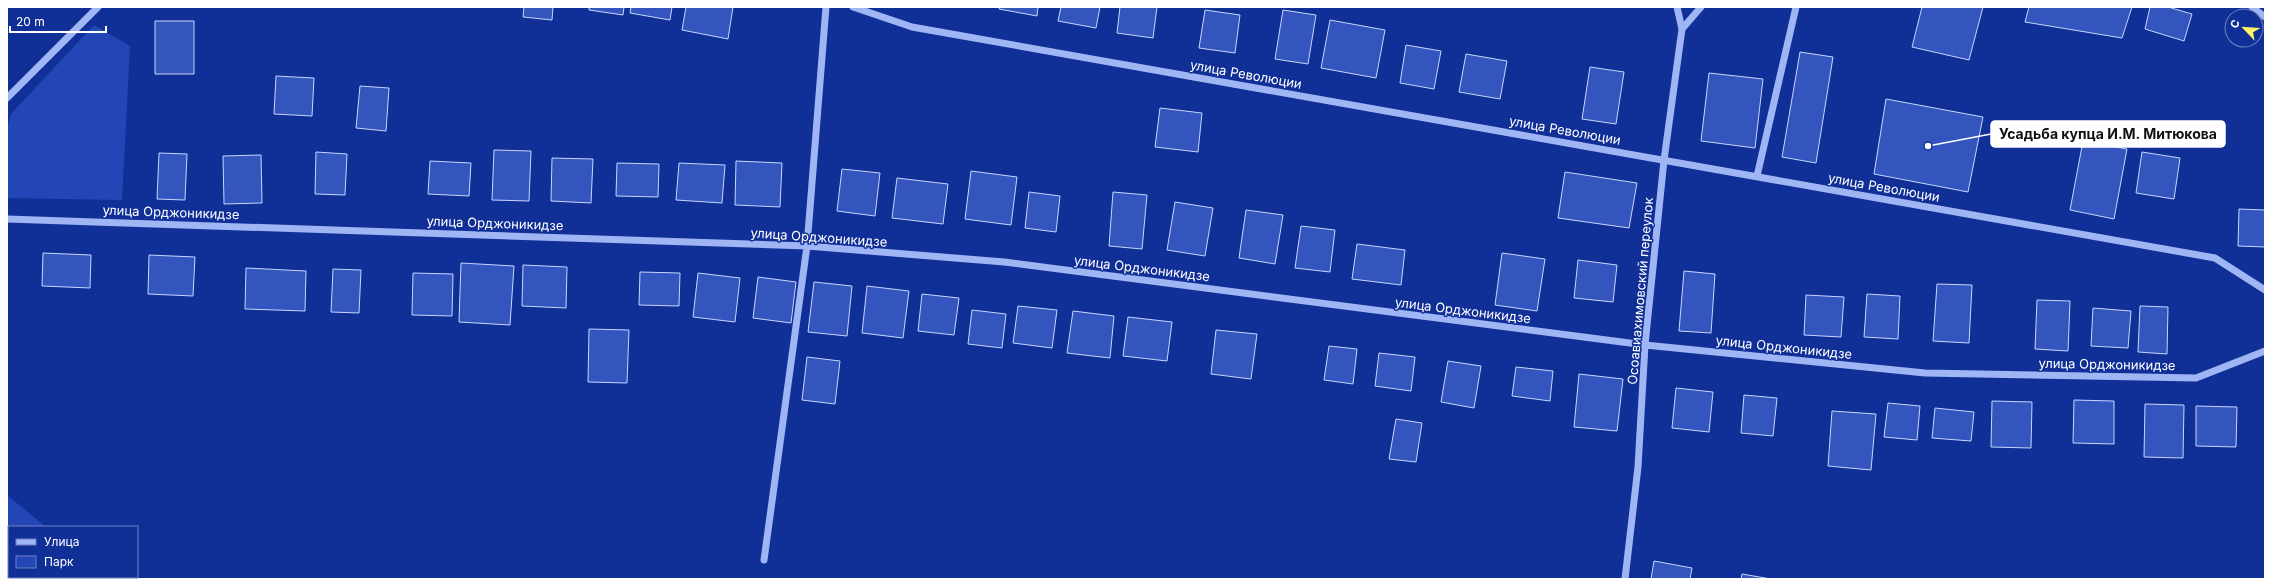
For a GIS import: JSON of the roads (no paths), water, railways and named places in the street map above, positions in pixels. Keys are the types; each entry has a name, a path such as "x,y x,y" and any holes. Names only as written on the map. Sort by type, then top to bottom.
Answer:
{"street":[{"path":"7,98 98,7"},
{"path":"764,560 807,246 826,7"},
{"name":"улица Революции","path":"853,7 912,27 2215,258 2265,290"},
{"name":"Осоавиахимовский переулок","path":"1625,579 1638,467 1645,345 1664,160 1682,29 1677,7"},
{"path":"1682,29 1701,7"},
{"path":"1757,176 1796,7"},
{"path":"2252,7 2265,17"},
{"name":"улица Орджоникидзе","path":"7,219 807,246 1004,262 1645,345 1925,373 2196,378 2265,351"}],"place":[{"name":"Усадьба купца И.М. Митюкова","path":"1928,146"}]}
